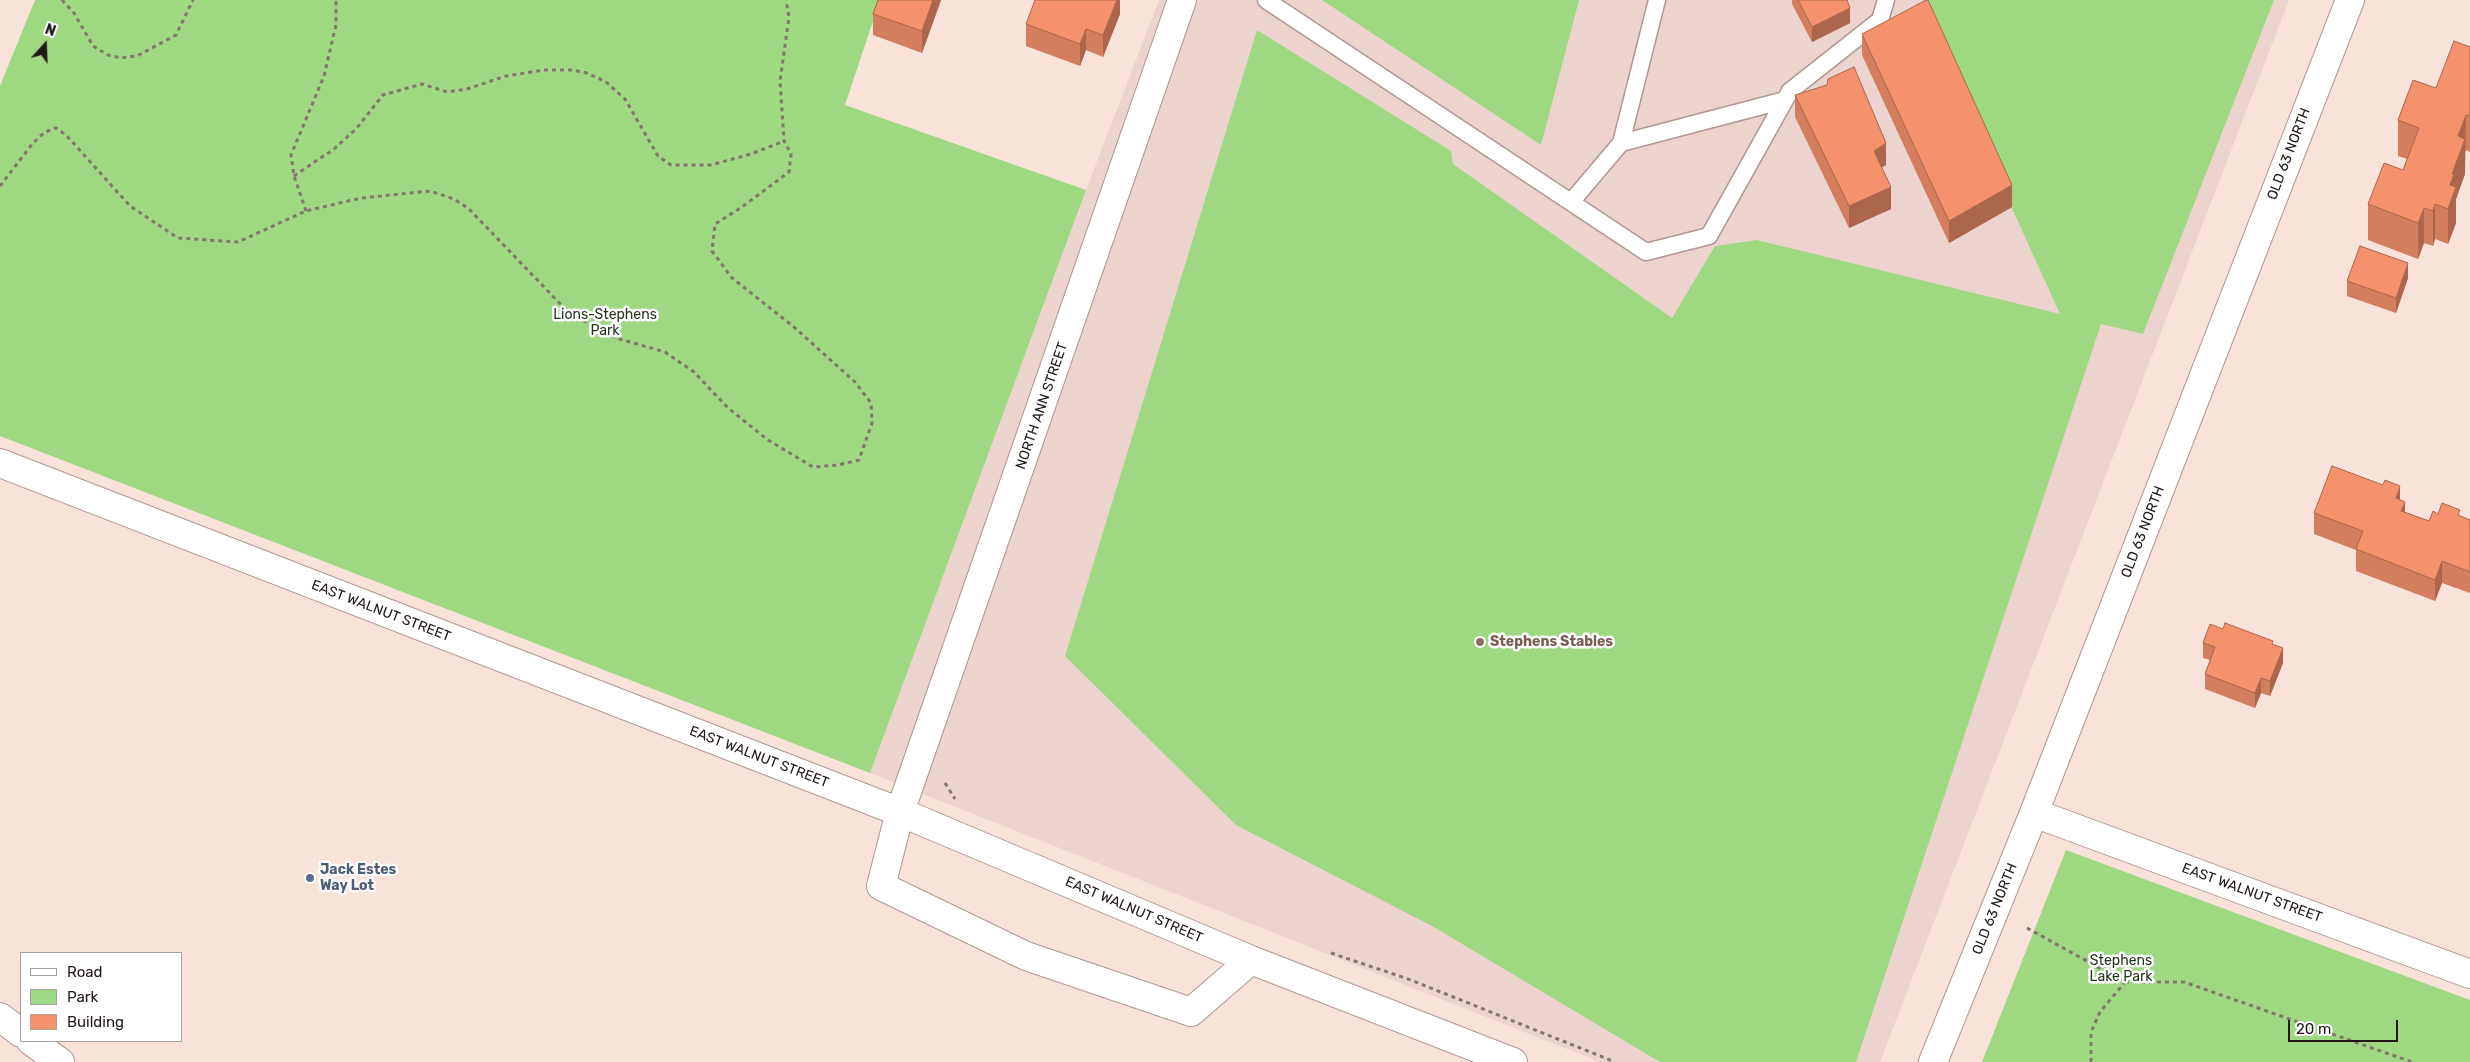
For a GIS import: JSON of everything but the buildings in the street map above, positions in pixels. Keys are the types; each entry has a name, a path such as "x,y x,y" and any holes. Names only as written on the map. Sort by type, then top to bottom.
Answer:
{"street":[{"name":"NORTH ANN STREET","path":"1182,0 900,812 881,886 1026,956 1190,1012 1251,960"},
{"name":"OLD 63 NORTH","path":"1933,1062 2034,813 2350,0"},
{"name":"EAST WALNUT STREET","path":"0,463 900,812 1251,960 1513,1062"},
{"name":"EAST WALNUT STREET","path":"2034,813 2470,974"},
{"path":"0,1017 20,1033"},
{"path":"32,1042 60,1062"}],"lane":[{"path":"1266,0 1646,252 1709,236 1790,91 1880,20 1886,0"},
{"path":"1571,202 1621,143 1657,0"},
{"path":"1621,143 1785,100"}],"path":[{"path":"62,0 74,13 93,46 108,55 120,58 137,56 176,35 193,0"},
{"path":"306,211 294,176 291,154 324,76 336,25 336,0"},
{"path":"0,186 32,143 45,132 56,128 66,135 130,206 178,238 238,242 306,211 392,193 430,191 454,199 470,209 569,313 616,338 665,352 694,372 728,408 768,440 813,467 838,465 859,460 872,423 871,403 848,376 794,327 732,278 712,252 715,224 742,207 789,172 791,154 784,141 780,81 788,17 786,0"},
{"path":"294,176 339,144 356,129 383,95 422,84 448,92 467,89 506,76 544,70 572,70 587,73 606,82 625,99 658,156 663,162 671,165 711,165 751,154 784,141"},
{"path":"944,780 956,800"},
{"path":"2027,928 2125,982 2184,982 2412,1062"},
{"path":"1327,951 1411,980 1614,1062"},
{"path":"2091,1062 2091,1032 2100,1012 2125,982"}],"shaded area":[{"name":"Stephens Stables","path":"1159,0 2289,0 1880,1062 1600,1062 870,773 1086,190"}],"green space":[{"name":"Lions-Stephens Park","path":"35,0 880,0 845,105 1086,190 870,773 0,436 0,86"},
{"path":"1322,0 1579,0 1541,145"},
{"name":"Stephens Stables","path":"1924,0 2274,0 2143,334 2101,324 1856,1062 1660,1062 1432,926 1236,825 1065,656 1257,30 1451,151 1453,164 1672,318 1715,246 1757,240 2060,314 1927,21"},
{"name":"Stephens Lake Park","path":"2066,850 2470,1000 2470,1062 1982,1062"}],"place":[{"name":"Stephens Stables","path":"1480,642"},
{"name":"Jack Estes Way Lot","path":"310,878"}]}
